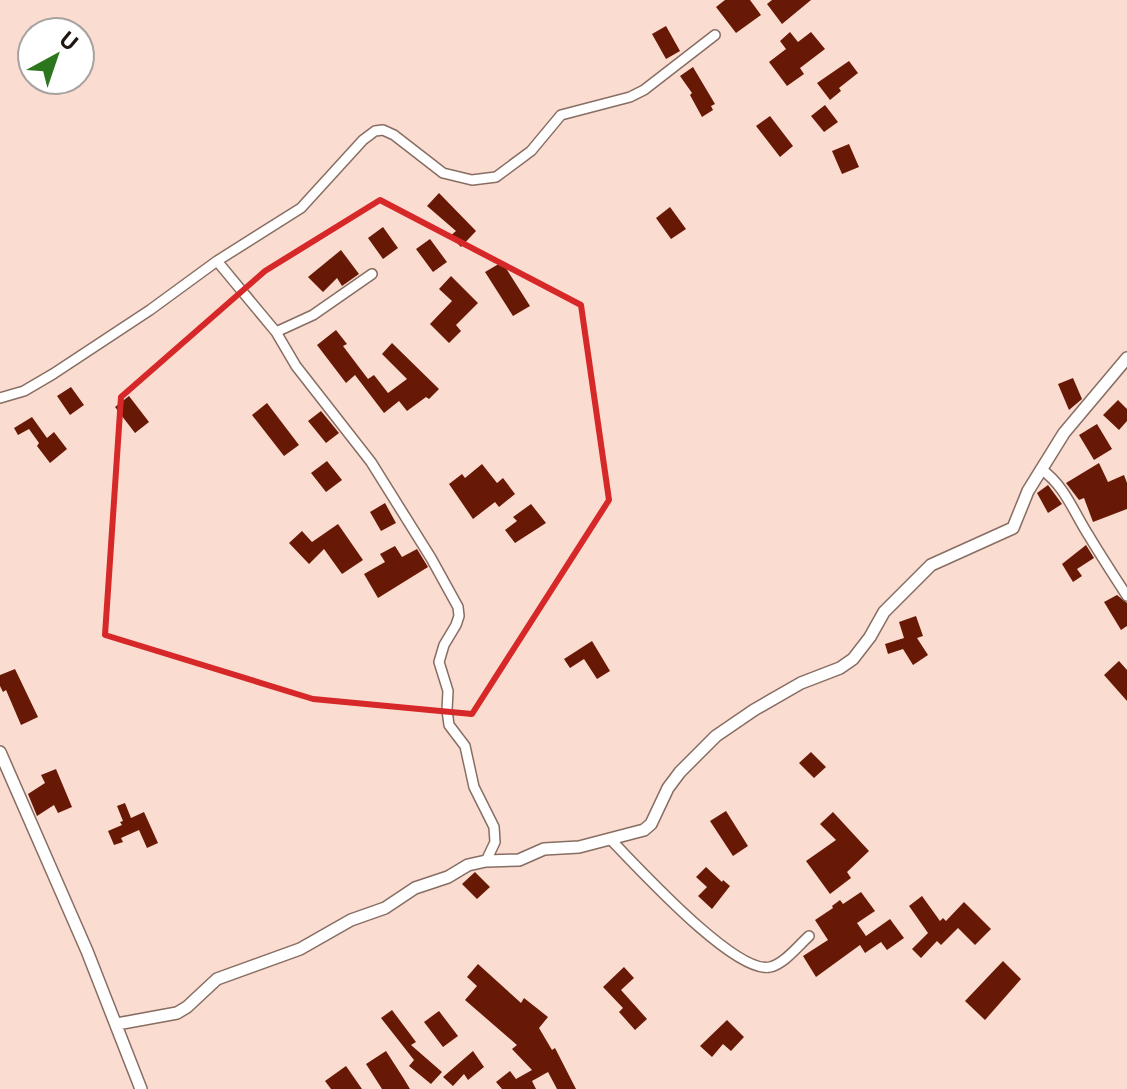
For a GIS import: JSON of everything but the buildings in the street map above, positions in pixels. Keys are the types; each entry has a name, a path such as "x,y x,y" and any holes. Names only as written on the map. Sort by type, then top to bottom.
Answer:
{"street":[{"path":"0,398 24,391 53,374 217,261 301,208 363,140 375,131 383,130 394,135 443,173 472,180 496,177 531,151 561,115 630,97 644,90 715,35"},
{"path":"217,261 276,332 290,359 371,462 458,607 456,625 444,645 439,662 448,691 449,725 465,746 474,787 494,827 495,842 486,861"},
{"path":"276,332 313,315 372,274"},
{"path":"117,1024 177,1013 217,979 300,949 351,920 385,908 427,882 448,877 468,865 519,860 544,849 579,847 611,840 637,833 651,824 668,788 716,736 801,683 840,668 853,659 884,612 931,565 1013,528 1041,469 1064,433 1127,358"},
{"path":"1041,469 1063,490 1127,596"},
{"path":"0,752 117,1024 141,1089"},
{"path":"611,840 676,907 712,938 756,967 769,967 780,962 809,936"}],"highlighted area":[{"path":"380,200 581,305 609,500 472,714 313,699 105,635 121,397 265,271"}]}
